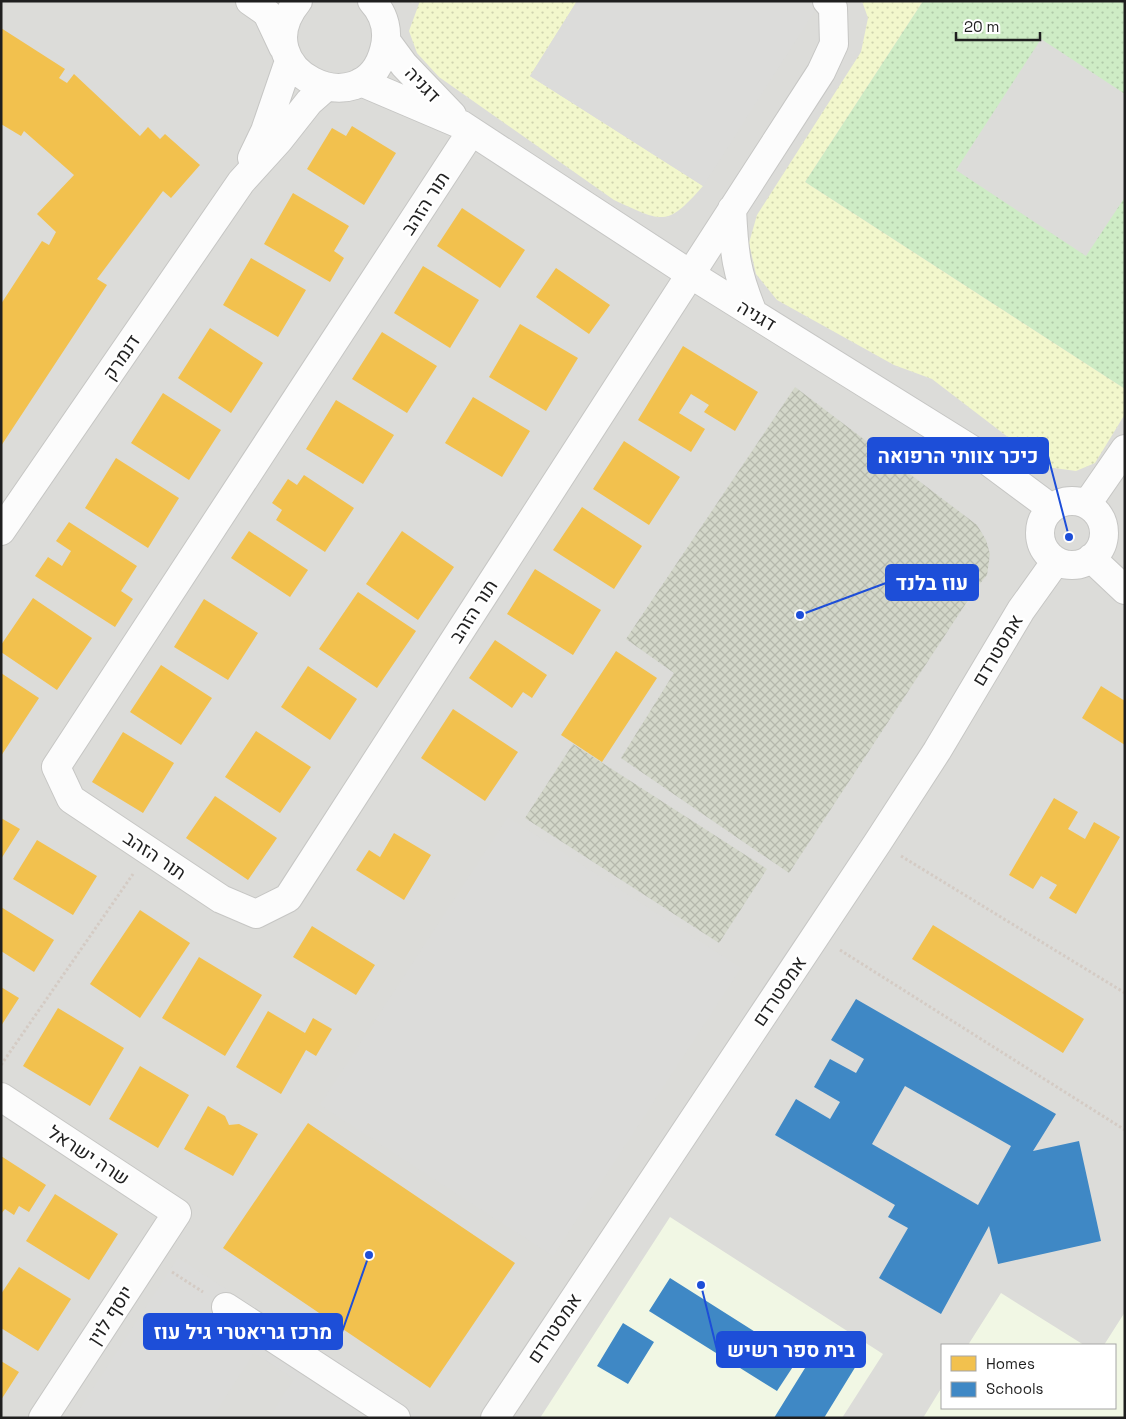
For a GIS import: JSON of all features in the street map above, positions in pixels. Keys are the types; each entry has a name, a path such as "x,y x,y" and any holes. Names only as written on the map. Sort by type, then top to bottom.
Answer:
{"street":[{"path":"250,1 267,13 288,57 298,73 311,82 326,87 338,88 361,82 374,71 382,58 385,17"},
{"path":"288,57 283,40 284,24 290,10 298,1"},
{"name":"תור הזהב","path":"466,128 56,767 72,799 221,899 256,914 288,898 821,72 834,44 833,8 827,1"},
{"name":"דגניה","path":"385,17 404,65 466,128"},
{"name":"דנמרק","path":"241,182 265,131 288,57"},
{"name":"דגניה","path":"361,82 466,128 690,274 977,453 1050,508"},
{"name":"דנמרק","path":"1,531 241,182 279,140 309,102 326,87"},
{"path":"732,209 734,255 740,282 753,313"},
{"path":"1087,504 1125,449"},
{"path":"1068,501 1087,504 1101,520 1104,530 1103,541 1092,558 1074,565 1056,561 1042,546 1040,526 1050,508 1068,501"},
{"path":"1092,558 1125,590"},
{"name":"אמסטרדם","path":"494,1418 878,842 937,751 1021,610 1056,561"},
{"name":"שרה ישראל","path":"1,1098 177,1213"},
{"name":"יוסף לוין","path":"43,1418 177,1213"},
{"path":"226,1307 396,1418"}],"path":[{"path":"878,842 1125,993"},
{"path":"1,1065 149,851"},
{"path":"816,935 1125,1130"},
{"path":"148,1257 226,1307"}],"shaded area":[{"path":"1,1 1125,1 1125,1418 1,1418"},
{"path":"577,1 821,1 703,186 530,76"},
{"path":"923,1 1125,1 1125,94 1041,39 956,170 1086,256 1125,197 1125,389 805,182"},
{"path":"795,387 977,525 986,540 990,554 987,575 974,591 789,873 621,758 674,673 626,639"},
{"path":"573,744 767,869 719,943 525,818"},
{"path":"508,817 741,968 553,1256 320,1105"},
{"path":"670,1217 883,1354 842,1418 540,1418"},
{"path":"178,1258 425,1418 269,1418 294,1379 254,1353 212,1418 74,1418"},
{"path":"1001,1293 1082,1344 969,1344"},
{"path":"1125,1312 1125,1418 923,1418 941,1389 941,1409 1116,1409 1116,1344 1105,1344"}],"sand":[{"path":"420,1 577,1 530,76 703,186 680,209 672,215 663,217 643,213 614,200 439,77 417,53 409,31"},
{"path":"862,1 923,1 805,182 1125,389 1125,414 1095,463 1076,471 1047,467 932,379 894,365 777,300 756,274 749,243 757,215 861,52 868,18"}],"building: Homes":[{"path":"1,28 65,69 59,78 67,83 74,74 140,136 148,127 160,139 165,134 200,165 171,198 163,191 97,279 107,285 1,446 1,304 42,241 49,245 56,232 37,214 74,175 24,131 21,136 1,124"},
{"path":"352,126 396,153 364,205 307,169 332,128 346,136"},
{"path":"293,193 349,226 334,251 344,258 330,282 264,244"},
{"path":"462,208 525,250 500,288 437,246"},
{"path":"251,258 306,290 278,337 223,305"},
{"path":"423,266 479,300 450,348 394,313"},
{"path":"556,268 610,305 589,334 536,297"},
{"path":"520,324 578,358 546,411 489,377"},
{"path":"210,328 263,363 231,413 178,378"},
{"path":"382,332 437,366 407,413 352,379"},
{"path":"683,346 758,392 735,431 704,412 709,405 691,394 679,413 705,429 691,452 638,420"},
{"path":"163,393 221,430 189,480 131,443"},
{"path":"473,397 530,431 502,477 445,443"},
{"path":"336,400 394,435 363,484 306,449"},
{"path":"624,441 680,477 649,525 593,489"},
{"path":"116,458 179,498 148,548 85,508"},
{"path":"304,475 354,508 325,552 276,520 282,510 272,503 288,479 297,485"},
{"path":"582,507 642,546 614,589 553,550"},
{"path":"69,522 137,566 121,591 133,599 115,627 35,576 48,557 62,566 71,551 56,541"},
{"path":"249,531 308,570 290,597 231,558"},
{"path":"402,531 454,567 418,620 366,584"},
{"path":"535,569 601,610 573,655 507,614"},
{"path":"358,592 416,631 377,688 319,649"},
{"path":"33,598 92,638 57,690 1,652 1,645"},
{"path":"204,599 258,633 228,680 174,647"},
{"path":"495,640 547,675 532,698 523,692 512,708 469,678"},
{"path":"616,651 657,678 602,762 561,735"},
{"path":"161,665 212,698 181,745 130,712"},
{"path":"308,666 357,699 330,740 281,707"},
{"path":"1,673 39,698 1,756"},
{"path":"1101,686 1125,701 1125,745 1082,718"},
{"path":"453,709 518,752 485,801 421,758"},
{"path":"256,731 311,767 280,813 225,777"},
{"path":"123,732 174,763 143,813 92,782"},
{"path":"215,796 277,838 248,880 186,838"},
{"path":"1054,798 1078,812 1068,829 1085,839 1094,822 1120,837 1076,914 1049,898 1057,885 1041,876 1033,889 1009,875"},
{"path":"1,818 20,829 1,859"},
{"path":"394,833 431,855 404,900 356,870 369,850 380,857"},
{"path":"37,840 97,876 73,915 13,879"},
{"path":"1,907 54,940 34,972 1,951"},
{"path":"140,910 190,943 140,1018 90,984"},
{"path":"933,925 1084,1019 1063,1053 912,959"},
{"path":"312,926 375,965 356,995 293,957"},
{"path":"199,957 262,995 225,1056 162,1018"},
{"path":"1,987 19,998 1,1026"},
{"path":"58,1008 124,1048 90,1106 23,1066"},
{"path":"268,1011 305,1033 313,1018 332,1029 316,1056 306,1050 281,1094 236,1067"},
{"path":"140,1066 189,1095 158,1148 109,1119"},
{"path":"208,1106 225,1116 229,1125 239,1124 258,1134 233,1176 184,1149"},
{"path":"308,1123 515,1263 430,1388 223,1248"},
{"path":"1,1156 46,1185 29,1212 19,1206 14,1215 5,1209 1,1214"},
{"path":"55,1194 118,1234 89,1280 26,1241"},
{"path":"19,1267 71,1299 38,1351 1,1328 1,1294"},
{"path":"1,1361 19,1372 1,1400"}],"building: Schools":[{"path":"856,999 1056,1114 1033,1151 1079,1141 1101,1241 998,1264 989,1226 941,1314 879,1278 908,1228 888,1217 895,1205 775,1135 796,1099 830,1119 840,1102 814,1087 830,1059 856,1073 864,1059 831,1040","holes":["905,1086 1011,1146 978,1205 872,1144"]},
{"path":"670,1278 798,1359 777,1391 649,1311"},
{"path":"623,1323 654,1342 628,1384 597,1366"},
{"path":"823,1339 859,1361 824,1418 774,1418"}],"place":[{"name":"כיכר צוותי הרפואה","path":"1069,537"},
{"name":"עוז בלנד","path":"800,615"},
{"name":"מרכז גריאטרי גיל עוז","path":"369,1255"},
{"name":"בית ספר רשיש","path":"701,1285"}]}
